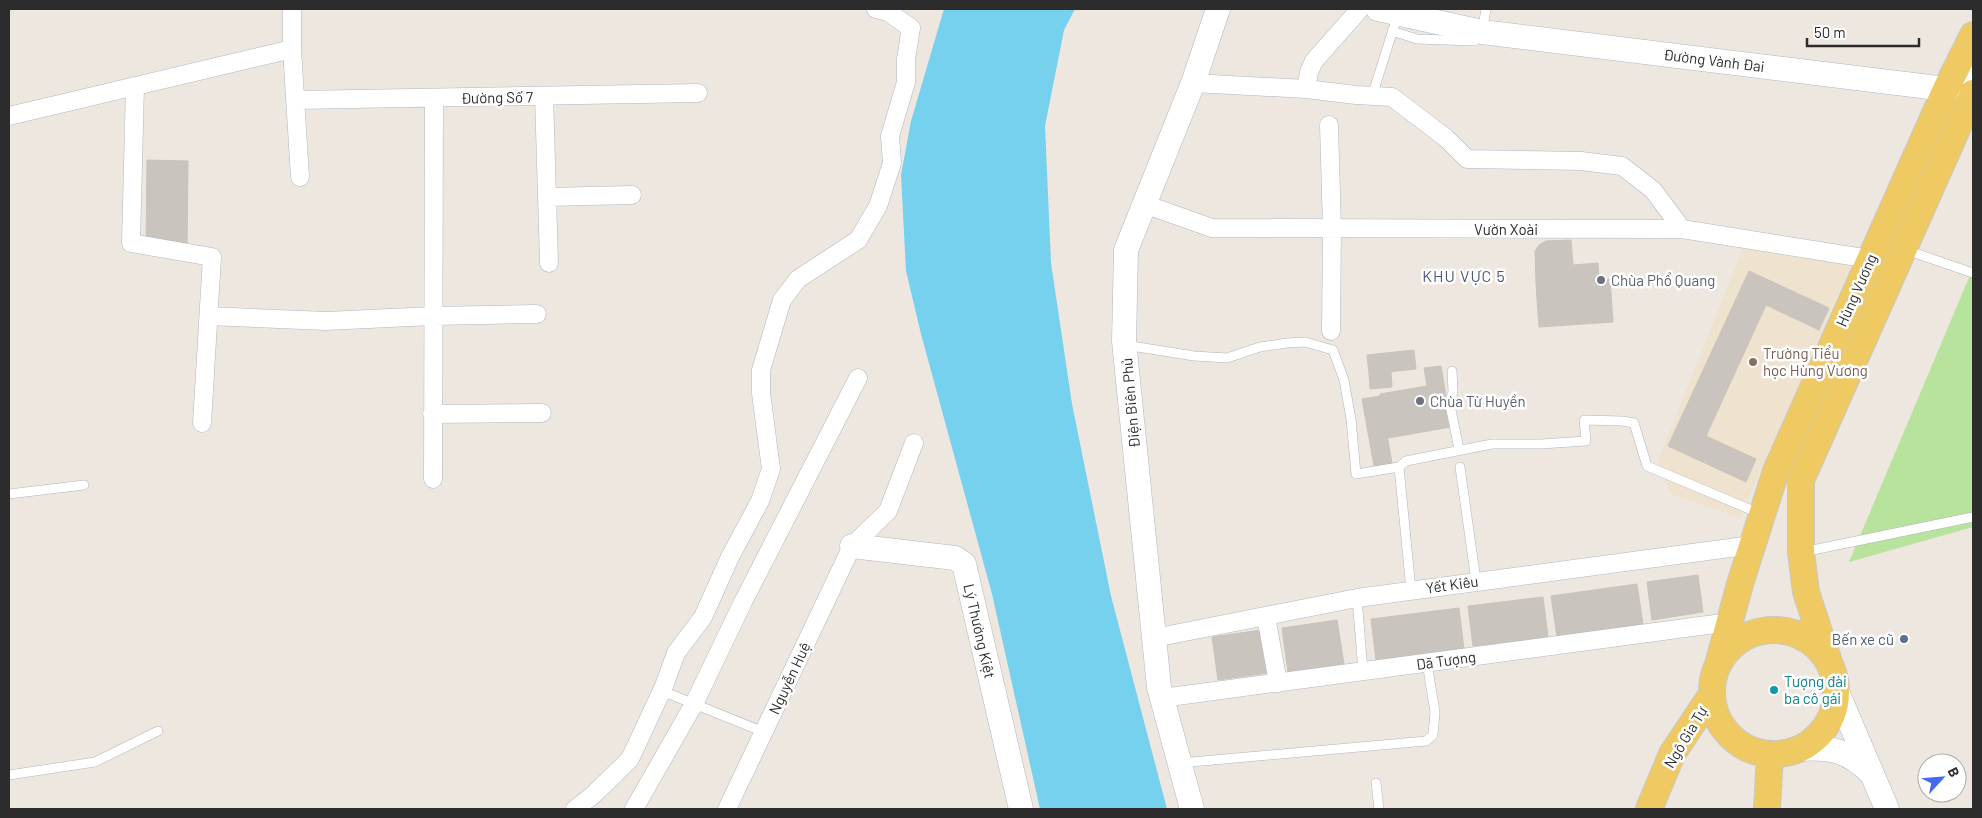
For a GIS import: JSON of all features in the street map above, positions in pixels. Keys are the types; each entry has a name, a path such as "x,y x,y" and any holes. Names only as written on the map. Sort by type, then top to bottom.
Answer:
{"main road":[{"name":"Hùng Vương","path":"1718,665 1752,544 1776,471 1946,89 1973,35"},
{"name":"Hùng Vương","path":"1833,677 1806,592 1800,552 1801,480 1973,93"},
{"path":"1765,630 1785,631 1810,642 1820,651 1833,677 1834,706 1827,724 1815,739 1799,749 1785,753 1770,754 1752,750 1736,742 1723,728 1715,712 1712,694 1718,665 1729,648 1746,636 1765,630"},
{"name":"Ngô Gia Tự","path":"1649,809 1672,754 1712,694"},
{"path":"1767,809 1770,754"}],"street":[{"path":"292,9 292,49 297,100 300,177"},
{"path":"575,809 593,795 630,759 662,691 676,653 703,617 730,556 760,500 771,469 761,393 761,370 782,300 798,279 858,240 878,206 892,163 890,136 906,82 906,59 911,28 888,12 876,9"},
{"name":"Điện Biên Phủ","path":"1192,809 1162,698 1154,638 1125,345 1126,250 1193,83 1218,9"},
{"path":"1306,88 1309,72 1314,61 1360,9"},
{"name":"Đường Vành Đai","path":"1392,15 1482,32 1946,89"},
{"path":"9,116 292,49"},
{"path":"1946,89 1973,77"},
{"path":"1193,83 1306,88 1392,97 1446,138 1467,159 1581,161 1622,166 1654,190 1682,229"},
{"path":"135,86 131,243 212,257 202,423"},
{"name":"Đường Số 7","path":"297,100 698,93"},
{"path":"544,96 548,263"},
{"path":"432,479 434,98"},
{"path":"1329,125 1332,228 1331,331"},
{"path":"547,197 632,195"},
{"name":"Vườn Xoài","path":"1144,204 1212,228 1682,229 1870,259"},
{"path":"209,316 326,321 537,314"},
{"path":"634,809 694,704 743,602 858,378"},
{"path":"432,414 542,413"},
{"path":"852,546 888,511 914,443"},
{"path":"1776,471 1801,480"},
{"name":"Yết Kiêu","path":"1154,638 1358,598 1752,544"},
{"name":"Nguyễn Huệ","path":"727,809 852,546"},
{"name":"Lý Thường Kiệt","path":"852,546 955,558 964,564 1021,809"},
{"path":"1266,616 1278,683"},
{"name":"Dã Tượng","path":"1162,698 1730,622"},
{"path":"1833,677 1887,809"},
{"path":"1799,749 1820,748 1842,751 1859,761 1875,777"}],"lane":[{"path":"1482,32 1486,9"},
{"path":"1372,96 1392,15"},
{"path":"1903,250 1973,273"},
{"path":"1125,345 1194,356 1227,358 1260,347 1287,343 1305,342 1333,350 1344,380 1351,419 1356,474 1400,467 1406,461 1492,444 1541,444 1586,441 1584,420 1622,421 1634,423 1647,466 1762,514"},
{"path":"1452,371 1453,391 1450,405 1459,449"},
{"path":"1400,467 1411,590"},
{"path":"1460,467 1476,581"},
{"path":"9,494 84,485"},
{"path":"1800,552 1973,517"},
{"path":"1358,598 1363,671"},
{"path":"1180,763 1426,741 1434,735 1435,712 1427,662"},
{"path":"662,691 764,732"},
{"path":"9,775 95,762 158,731"},
{"path":"1376,783 1379,809"}],"shaded area":[{"name":"Trường Tiểu học Hùng Vương","path":"1744,246 1852,263 1740,518 1671,494 1658,461"}],"green space":[{"path":"1973,268 1973,527 1849,562"}],"water":[{"path":"944,9 1075,9 1064,30 1045,126 1051,263 1072,404 1111,596 1167,809 1040,809 992,594 921,334 906,271 901,175 911,121"}],"building":[{"path":"147,160 188,161 187,245 146,244"},
{"path":"1571,240 1573,265 1598,263 1599,280 1536,284 1535,251 1539,245 1546,241"},
{"path":"1749,271 1829,308 1819,330 1766,305 1706,436 1756,459 1746,482 1668,446"},
{"path":"1610,279 1613,322 1539,327 1536,284"},
{"path":"1414,350 1416,369 1369,374 1367,355"},
{"path":"1441,366 1451,427 1388,438 1380,394 1427,386 1424,368"},
{"path":"1391,372 1392,387 1370,389 1369,374"},
{"path":"1380,396 1392,463 1374,466 1362,399"},
{"path":"1698,575 1703,612 1652,620 1647,582"},
{"path":"1637,584 1643,624 1557,637 1551,596"},
{"path":"1543,597 1548,637 1473,646 1468,606"},
{"path":"1459,608 1464,649 1376,660 1371,619"},
{"path":"1337,620 1344,664 1288,672 1282,628"},
{"path":"1261,630 1267,673 1218,680 1212,637"}],"place":[{"name":"Chùa Phổ Quang","path":"1601,280"},
{"name":"Trường Tiểu học Hùng Vương","path":"1753,362"},
{"name":"Chùa Từ Huyền","path":"1420,401"},
{"name":"Bến xe cũ","path":"1904,639"},
{"name":"Tượng đài ba cô gái","path":"1774,690"}],"district":[{"name":"KHU VỰC 5","path":"1464,275"}]}
